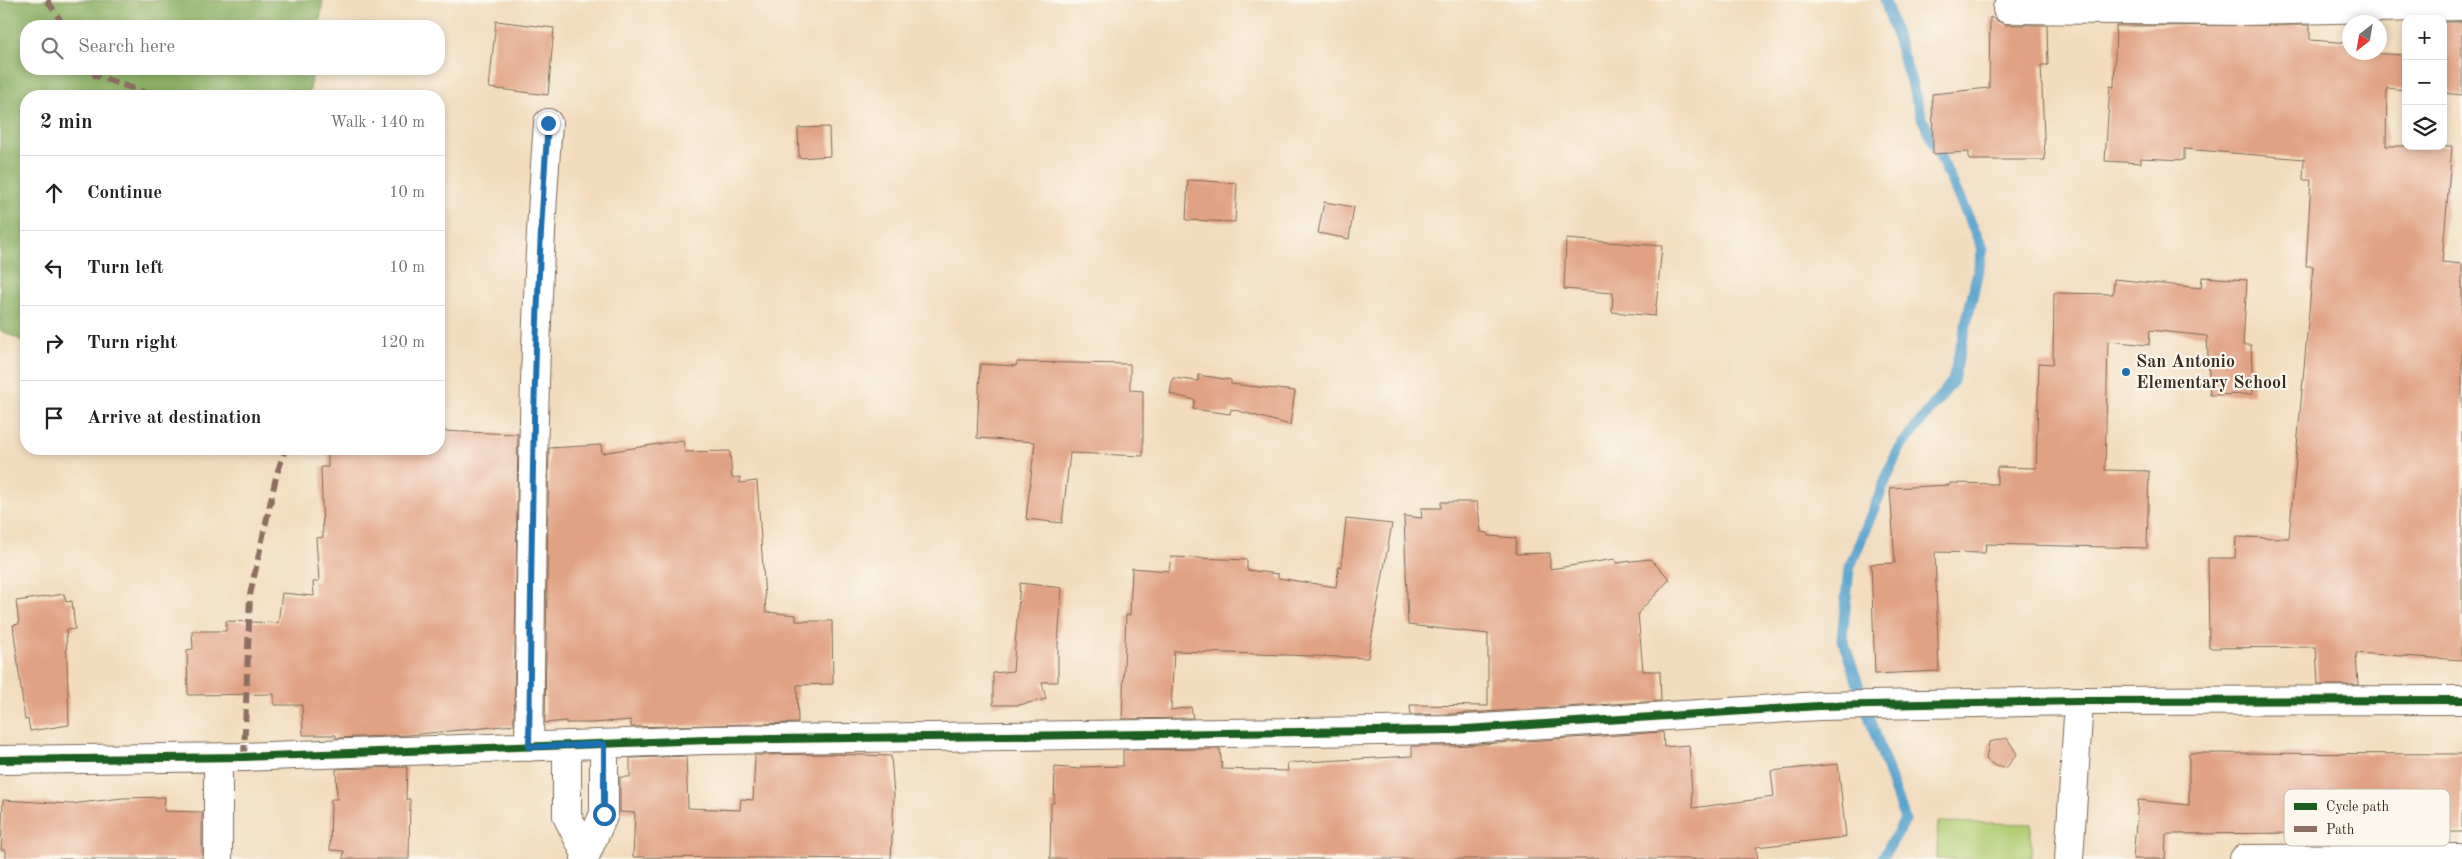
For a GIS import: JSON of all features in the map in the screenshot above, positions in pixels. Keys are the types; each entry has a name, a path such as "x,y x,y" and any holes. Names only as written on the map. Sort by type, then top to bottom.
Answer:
{"street":[{"path":"2007,9 2246,11 2462,6"},
{"path":"529,747 533,456 540,232 548,123"},
{"path":"0,760 218,758 707,740 1452,730 1819,706 2079,701 2462,700"},
{"path":"2069,859 2079,701"},
{"path":"585,856 604,814 604,744"},
{"path":"567,746 567,816 585,856"},
{"path":"218,758 218,859"},
{"path":"2244,859 2462,858"}],"green space":[{"path":"0,0 323,0 320,20 20,20 20,75 312,75 310,90 20,90 20,340 0,330"},
{"path":"1938,822 2031,824 2031,859 1937,859"}],"building":[{"path":"1990,17 2006,25 2047,25 2048,65 2041,65 2045,160 1969,160 1969,152 1933,154 1932,94 1989,88"},
{"path":"496,21 554,28 548,95 489,88"},
{"path":"2447,22 2462,22 2462,95 2447,93"},
{"path":"2310,25 2310,40 2342,42 2342,60 2387,60 2387,54 2402,55 2402,90 2387,88 2386,146 2402,146 2402,150 2447,150 2447,146 2452,146 2442,262 2462,264 2462,660 2356,653 2358,685 2318,685 2316,647 2209,648 2208,558 2235,558 2236,537 2289,538 2313,266 2306,266 2311,180 2303,180 2304,159 2184,149 2184,160 2141,158 2141,163 2105,161 2110,86 2114,87 2116,26"},
{"path":"829,127 830,156 799,158 798,128"},
{"path":"1188,180 1237,183 1235,222 1186,220"},
{"path":"1324,202 1354,207 1349,239 1318,233"},
{"path":"1566,239 1662,246 1655,316 1612,312 1613,293 1564,289"},
{"path":"2202,277 2247,280 2243,345 2251,345 2253,394 2210,395 2207,336 2150,330 2149,345 2108,341 2105,470 2149,471 2147,548 1986,544 1985,553 1935,552 1939,671 1875,674 1871,564 1895,563 1890,488 1950,485 1950,483 1997,484 1997,467 2036,468 2039,363 2053,364 2054,293 2113,294 2114,279 2201,288"},
{"path":"1017,362 1130,364 1130,390 1143,391 1143,456 1070,453 1062,523 1026,519 1035,442 977,438 980,364 1016,366"},
{"path":"1198,375 1231,380 1231,384 1295,391 1290,425 1231,409 1230,414 1193,409 1195,400 1170,394 1173,378 1198,381"},
{"path":"445,431 518,434 514,725 408,735 336,738 336,735 303,735 302,705 274,705 274,694 188,695 187,650 193,649 192,631 226,631 226,621 278,623 282,593 314,596 313,582 319,581 316,538 323,537 321,467 328,467 328,455 445,455"},
{"path":"683,440 685,452 730,451 732,478 740,477 740,483 757,481 766,612 796,615 796,621 832,621 833,684 797,685 798,723 631,727 631,720 592,723 566,723 566,721 545,723 549,448 601,445 602,453"},
{"path":"1441,502 1477,502 1481,532 1488,533 1488,536 1516,538 1516,554 1550,553 1550,569 1615,559 1616,563 1650,559 1670,579 1638,613 1643,671 1660,671 1661,701 1411,715 1410,705 1488,706 1488,634 1408,625 1404,516 1422,518 1421,508 1441,508"},
{"path":"1346,519 1392,524 1368,658 1174,651 1171,710 1191,707 1193,718 1122,719 1126,615 1130,615 1132,568 1169,571 1171,557 1247,560 1247,570 1278,574 1278,578 1336,587 1339,566 1341,567"},
{"path":"1020,583 1062,588 1058,643 1058,682 1042,682 1046,699 1019,705 993,705 993,673 1013,671"},
{"path":"64,594 66,602 72,601 75,629 66,630 69,725 30,731 28,719 25,720 13,625 19,624 16,601"},
{"path":"1663,732 1664,747 1689,745 1693,808 1774,797 1771,771 1838,764 1846,837 1756,847 1758,859 1050,859 1051,803 1054,803 1055,767 1080,769 1080,767 1123,766 1123,750 1220,749 1222,769 1288,771 1287,763 1412,756 1412,746 1453,746"},
{"path":"2007,738 2017,754 2006,768 1995,766 1986,759 1989,742"},
{"path":"2189,753 2462,754 2462,832 2450,832 2450,789 2284,789 2284,833 2166,834 2165,859 2133,859 2138,800 2189,805"},
{"path":"832,754 891,756 894,796 891,859 633,857 635,813 620,812 620,777 630,777 630,758 686,756 688,808 740,810 741,799 753,800 755,755"},
{"path":"407,767 406,799 410,799 409,859 343,859 344,851 330,850 331,799 337,799 336,769"},
{"path":"165,797 164,811 202,812 202,859 6,859 6,850 1,850 3,800 71,804 123,798"}],"waterway":[{"path":"1882,859 1905,820 1842,638 1849,569 1898,450 1953,381 1983,249 1923,120 1885,0"}],"marked path":[{"path":"47,0 60,20"},
{"path":"95,75 138,90"},
{"path":"244,757 250,595 276,477 283,455"}],"cycle path":[{"path":"0,760 244,757 707,740 1452,730 1819,706 2079,701 2462,700"}],"place":[{"name":"San Antonio Elementary School","path":"2126,372"}],"route":[{"path":"548,123 540,223 533,456 529,747 604,744 604,814"}]}
